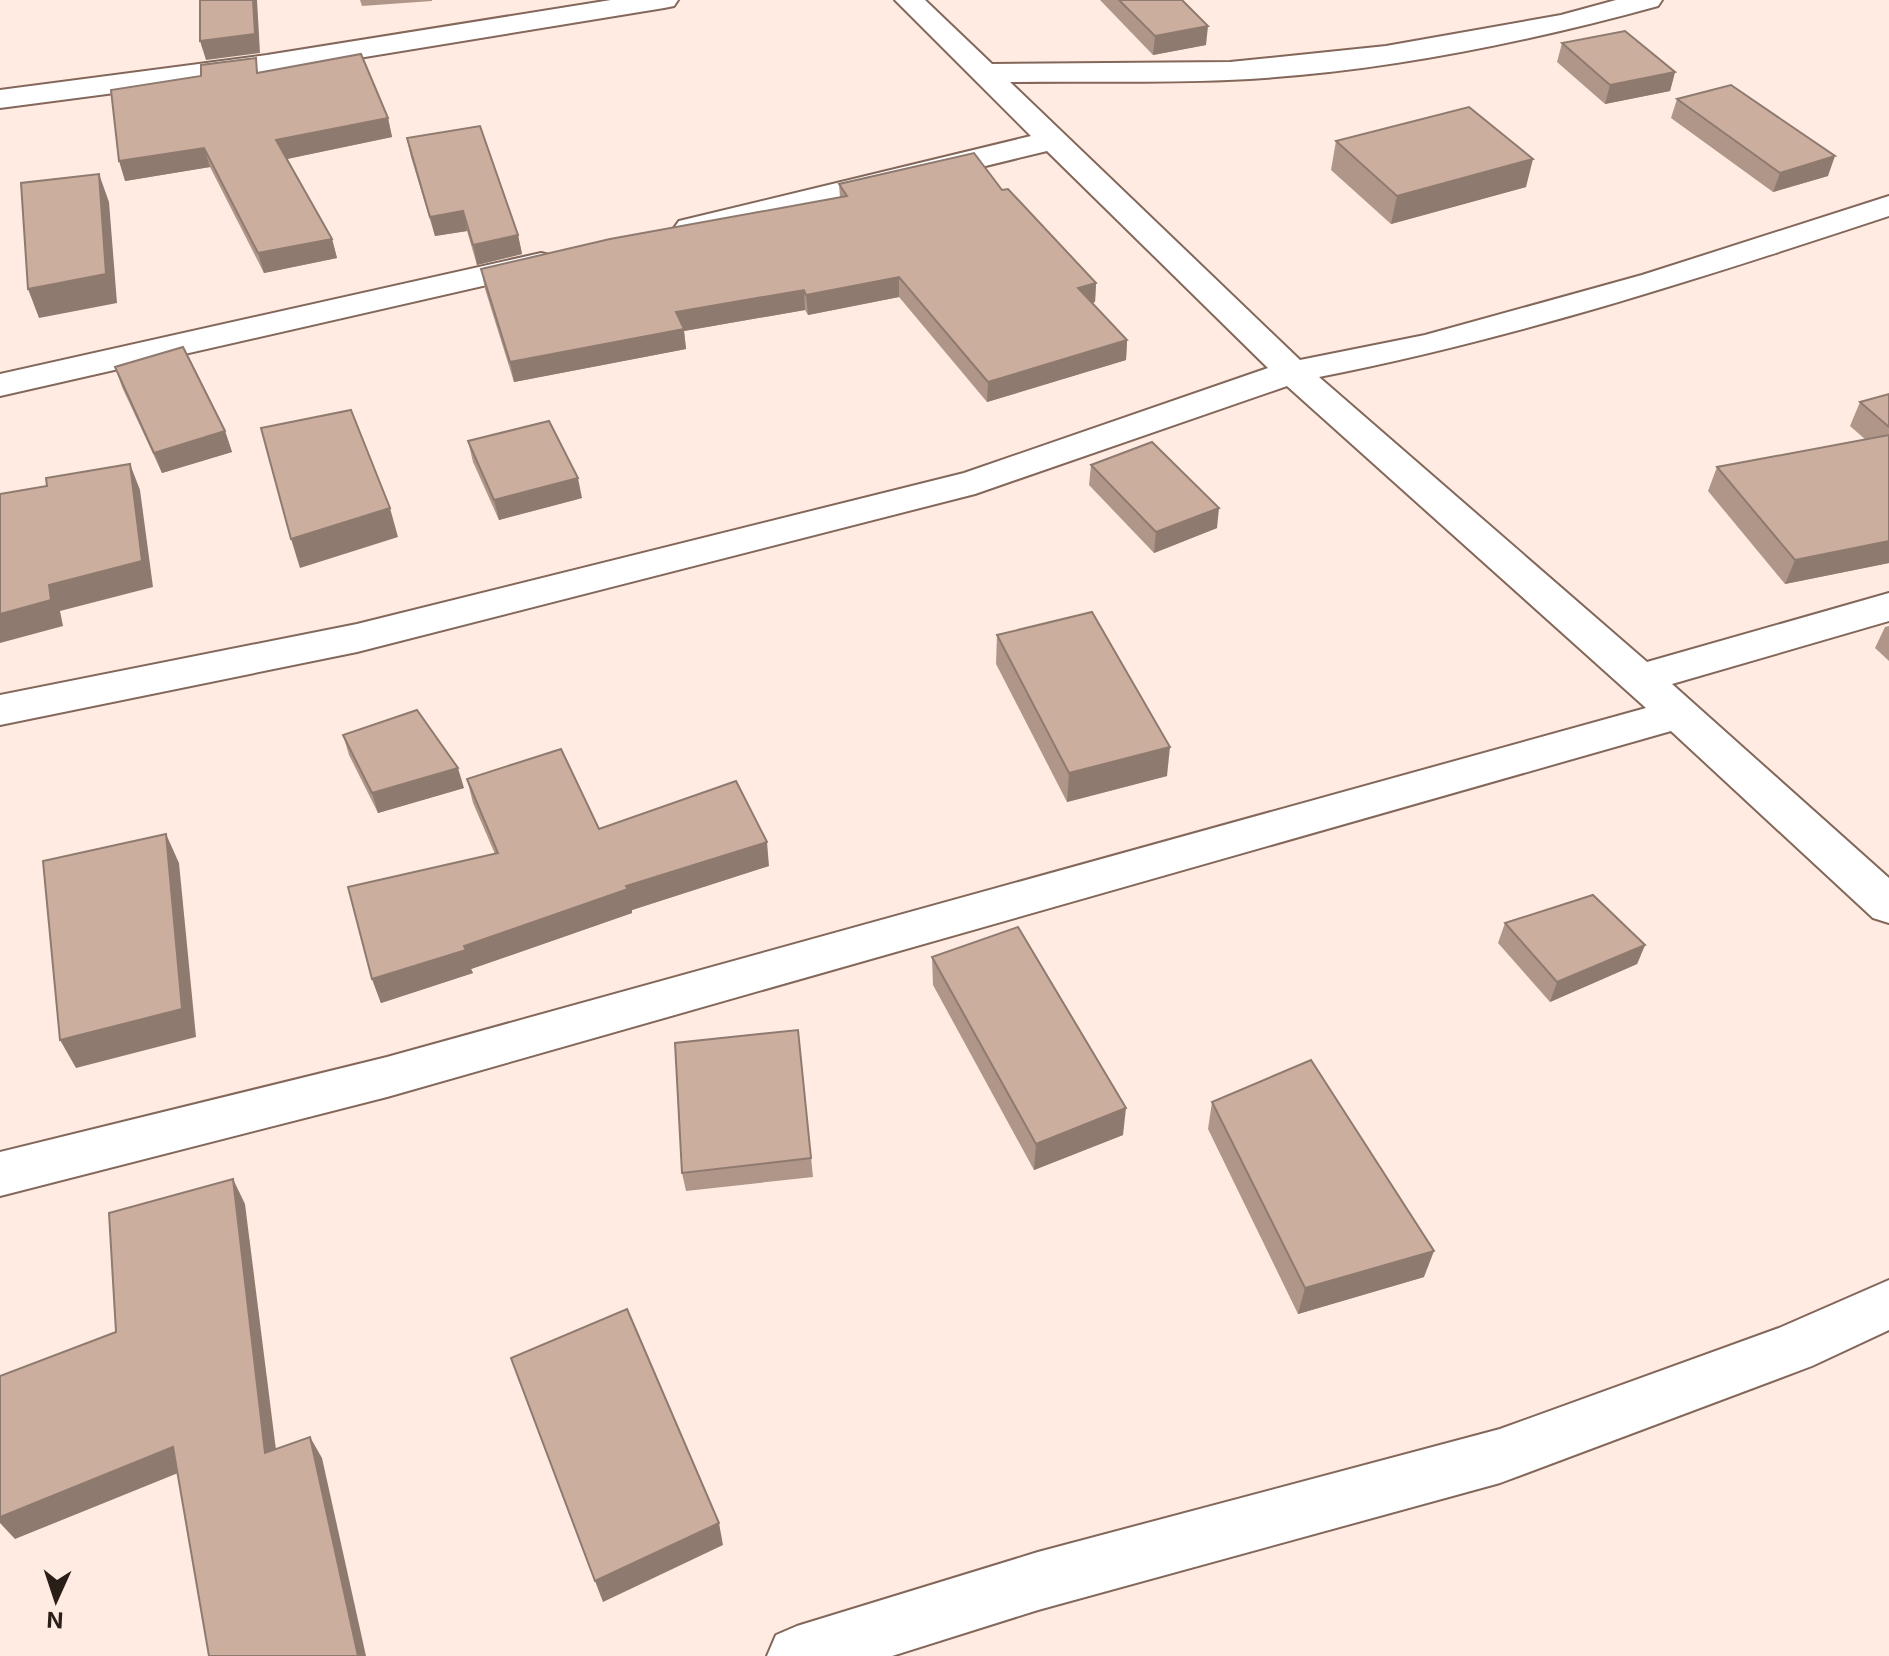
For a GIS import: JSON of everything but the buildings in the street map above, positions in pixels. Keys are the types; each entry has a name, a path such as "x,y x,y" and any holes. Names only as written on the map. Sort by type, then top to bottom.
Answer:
{"street":[{"path":"0,99 267,64 664,0"},
{"path":"909,0 1292,372 1679,714 1889,905"},
{"path":"984,73 1230,71 1386,55 1564,23 1648,0"},
{"path":"654,236 1053,140"},
{"path":"0,710 357,638 975,482 1292,372 1429,345 1654,282 1889,206"},
{"path":"0,385 576,255"},
{"path":"1639,679 1889,607"},
{"path":"0,1174 403,1073 1679,714"},
{"path":"797,1656 1038,1581 1500,1456 1793,1348 1889,1304"}]}
